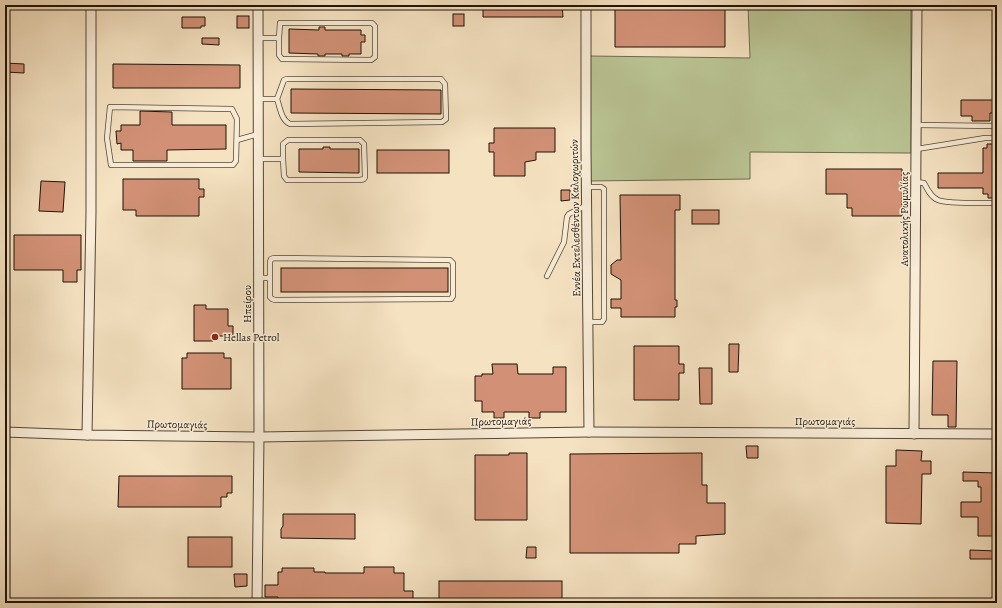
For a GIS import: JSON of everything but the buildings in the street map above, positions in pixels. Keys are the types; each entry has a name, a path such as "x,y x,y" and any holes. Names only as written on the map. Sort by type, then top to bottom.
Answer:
{"street":[{"path":"87,435 91,212 91,5"},
{"name":"Ηπείρου","path":"258,5 260,437 258,603"},
{"name":"Εννέα Εκτελεσθέντων Καλοχωριτών","path":"586,5 589,432"},
{"name":"Ανατολικής Ρωμυλίας","path":"914,434 917,5"},
{"name":"Πρωτομαγιάς","path":"5,432 87,435 260,437 589,432 997,434"}],"lane":[{"path":"280,23 372,23 375,26 375,57 371,60 282,59 279,55 279,38 280,23"},
{"path":"258,38 279,38"},
{"path":"287,79 442,79 445,84 446,119 442,122 290,124 284,119 277,99 284,80 287,79"},
{"path":"259,99 277,99"},
{"path":"110,107 232,109 237,119 237,140 237,157 233,165 111,165 107,138 110,107"},
{"path":"917,125 997,126"},
{"path":"237,140 258,134"},
{"path":"917,149 985,138 997,138"},
{"path":"288,140 360,140 364,144 365,177 364,179 360,180 287,180 284,176 283,159 283,144 288,140"},
{"path":"258,159 283,159"},
{"path":"916,182 924,184 930,193 938,200 946,202 997,203"},
{"path":"587,187 601,187 604,189 604,319 602,322 588,322"},
{"path":"547,276 564,242 567,217 569,214 587,205"},
{"path":"274,258 450,260 453,263 451,299 275,300 270,297 270,278 270,262 271,259 274,258"},
{"path":"259,278 270,278"}],"green space":[{"path":"748,5 911,5 911,153 750,152 750,179 589,181 589,56 750,58"}],"place":[{"name":"Hellas Petrol","path":"215,337"}]}
